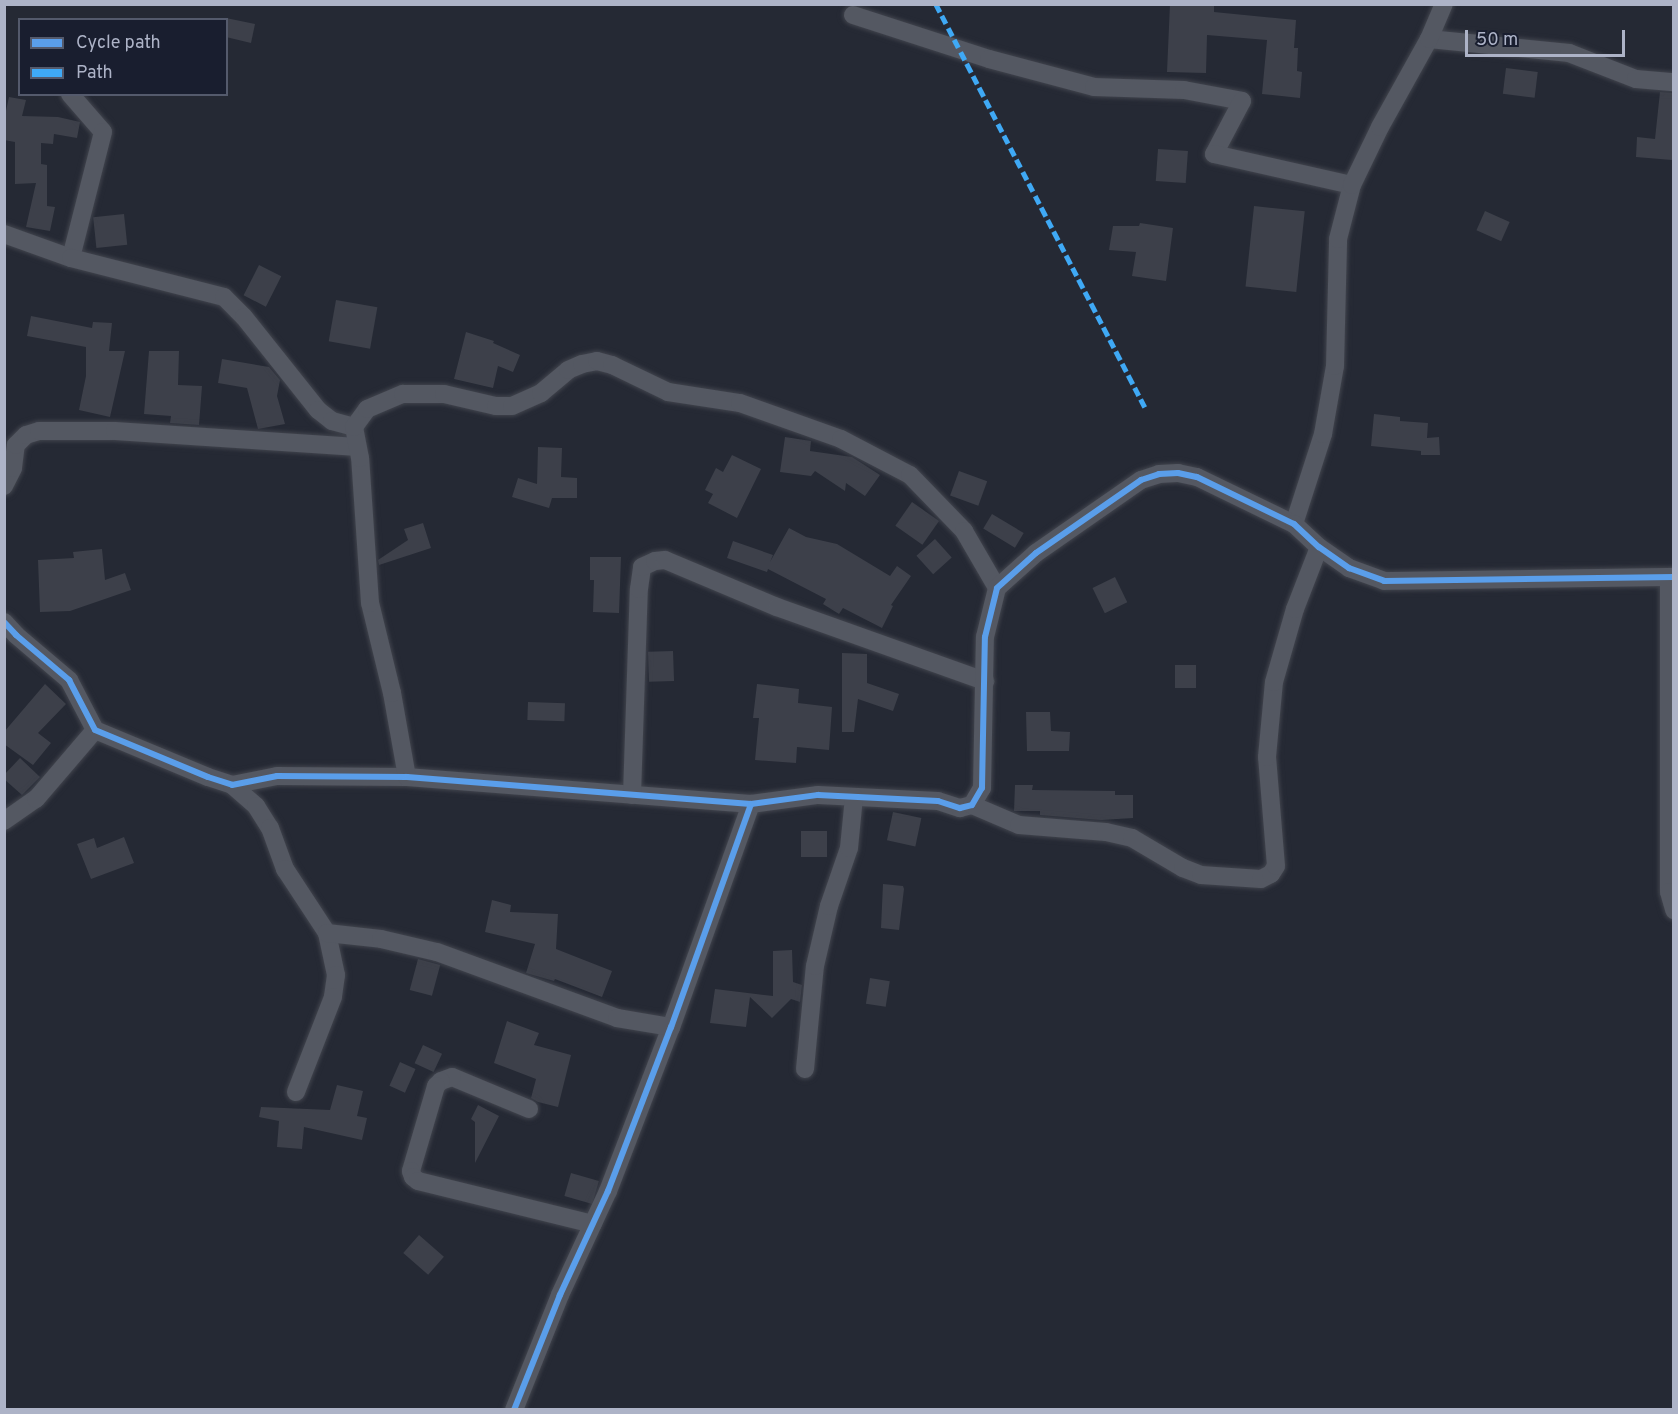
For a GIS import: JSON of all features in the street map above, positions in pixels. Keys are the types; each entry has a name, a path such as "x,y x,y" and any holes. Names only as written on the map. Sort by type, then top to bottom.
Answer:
{"street":[{"path":"1294,524 1323,434 1335,366 1338,239 1352,185 1380,127 1429,39 1444,4"},
{"path":"853,15 989,59 1094,87 1184,90 1242,101 1214,154 1352,185"},
{"path":"1429,39 1569,53 1636,79 1674,82"},
{"path":"71,258 103,132 72,96"},
{"path":"4,234 71,258 224,297 244,317 318,410 332,421 354,428"},
{"path":"407,777 392,693 370,603 360,458 354,428 367,409 403,394 444,394 496,406 512,406 534,397 568,370 582,364 597,362 612,365 668,392 740,403 841,439 910,475 964,531 998,588"},
{"path":"4,486 13,468 16,445 26,435 39,431 125,432 357,447"},
{"path":"972,805 982,788 985,637 998,588 1036,553 1141,480 1159,474 1178,472 1197,477 1294,524 1319,548 1349,568 1384,581 1453,582 1609,576 1672,577 1669,892 1674,910"},
{"path":"232,785 277,776 407,777 751,804 818,795 938,801 960,808 972,805 1018,825 1106,832 1132,838 1183,868 1201,875 1261,879 1271,874 1276,866 1267,757 1274,682 1295,609 1319,548"},
{"path":"632,795 639,589 642,567 655,561 665,560 777,608 985,681"},
{"path":"4,622 69,680 95,730 232,785 256,806 270,828 285,869 327,933 336,975 333,997 296,1092"},
{"path":"4,820 36,799 95,730"},
{"path":"805,1069 815,966 829,906 849,848 854,797"},
{"path":"514,1410 560,1294 608,1191 672,1027 751,804"},
{"path":"327,933 381,939 437,952 617,1018 672,1027"},
{"path":"528,1109 452,1077 441,1081 436,1086 411,1171 413,1177 418,1181 593,1224"}],"building":[{"path":"1170,4 1214,4 1214,12 1296,20 1294,48 1298,48 1297,71 1302,72 1300,98 1262,94 1267,40 1207,35 1206,73 1167,72"},
{"path":"228,18 255,24 251,43 228,37"},
{"path":"1506,68 1538,72 1535,98 1503,94"},
{"path":"1660,92 1674,93 1672,160 1636,157 1637,137 1655,139"},
{"path":"9,97 26,100 22,116 58,117 80,122 77,138 54,134 53,144 41,143 41,164 47,165 47,206 55,207 50,231 26,227 36,183 15,184 15,142 4,140 4,120"},
{"path":"1158,149 1188,151 1186,183 1156,181"},
{"path":"1254,206 1305,211 1296,292 1246,287"},
{"path":"1485,211 1510,222 1501,241 1476,230"},
{"path":"124,214 127,245 96,248 93,217"},
{"path":"1140,223 1173,228 1166,281 1132,276 1136,252 1109,250 1113,226 1139,226"},
{"path":"259,265 281,276 266,307 244,295"},
{"path":"336,300 377,307 370,349 329,341"},
{"path":"31,316 92,328 93,322 112,323 109,351 125,351 110,417 79,410 86,376 86,347 27,336"},
{"path":"466,332 494,341 493,343 520,355 513,372 498,366 493,388 454,379"},
{"path":"149,351 179,351 178,385 202,386 199,425 170,423 171,416 144,414"},
{"path":"222,359 269,367 280,380 277,396 285,424 258,429 247,388 218,383"},
{"path":"1374,414 1400,417 1400,421 1428,423 1427,438 1439,437 1440,455 1421,455 1421,451 1371,446"},
{"path":"785,437 811,441 810,451 852,457 880,475 865,496 846,483 845,491 815,471 811,476 780,472"},
{"path":"538,447 562,448 561,477 577,478 577,498 552,498 549,508 512,497 518,478 537,484"},
{"path":"732,455 761,469 737,518 708,503 713,494 705,490 716,468 723,472"},
{"path":"959,471 987,481 978,506 950,495"},
{"path":"912,502 939,521 922,545 895,526"},
{"path":"992,514 1024,533 1015,548 983,529"},
{"path":"423,523 431,548 379,565 378,560 408,540 404,529"},
{"path":"789,528 806,537 837,544 890,576 897,566 911,576 891,605 893,606 882,628 843,608 839,614 823,604 826,599 768,569 767,572 727,558 733,541 773,555 770,562"},
{"path":"935,539 952,558 933,574 916,556"},
{"path":"102,549 105,580 125,573 131,590 70,611 40,612 38,560 74,558 73,552"},
{"path":"590,557 621,557 619,613 593,612 594,580 590,580"},
{"path":"1115,577 1127,602 1105,613 1093,588"},
{"path":"673,651 674,681 649,682 648,652"},
{"path":"842,653 867,654 867,683 899,694 893,711 858,699 854,732 842,732"},
{"path":"1175,665 1196,665 1196,688 1175,688"},
{"path":"45,684 66,704 38,733 51,743 33,765 4,744 4,732"},
{"path":"757,684 799,689 798,703 832,707 829,750 797,747 796,763 755,760 759,718 753,718"},
{"path":"528,702 565,703 564,721 527,720"},
{"path":"1026,712 1050,712 1051,731 1070,732 1069,751 1027,751"},
{"path":"20,758 40,777 22,795 4,779 4,775"},
{"path":"1015,785 1033,785 1032,790 1115,791 1115,795 1133,795 1133,818 1101,820 1040,815 1040,811 1014,811"},
{"path":"893,812 921,818 915,846 887,840"},
{"path":"801,831 827,831 827,857 801,857"},
{"path":"124,837 134,863 91,879 77,844 94,838 97,848"},
{"path":"883,884 903,886 899,930 881,928"},
{"path":"492,900 511,905 510,912 558,914 556,949 612,971 602,997 555,979 554,981 526,973 535,944 485,932"},
{"path":"792,950 793,982 802,985 800,1002 791,999 772,1018 750,997 746,1027 710,1023 715,989 773,996 773,951"},
{"path":"418,959 440,965 432,996 410,990"},
{"path":"870,978 890,981 886,1007 866,1004"},
{"path":"507,1021 539,1033 534,1045 571,1055 558,1107 531,1098 536,1079 494,1063"},
{"path":"423,1045 442,1054 434,1072 415,1063"},
{"path":"400,1062 416,1069 405,1093 389,1086"},
{"path":"337,1085 363,1091 357,1116 367,1118 362,1140 304,1127 302,1149 277,1147 279,1121 259,1117 261,1107 330,1110"},
{"path":"478,1105 499,1116 475,1163 475,1122 471,1119"},
{"path":"571,1173 599,1181 592,1204 564,1196"},
{"path":"419,1235 444,1257 428,1275 403,1253"}],"marked path":[{"path":"936,4 1146,409"}],"cycle path":[{"path":"751,804 818,795 938,801 960,808 972,805 982,788 985,637 997,588 1036,553 1141,480 1159,474 1178,473 1197,477 1294,524 1319,547 1349,568 1384,581 1674,577"},
{"path":"4,622 69,680 95,730 232,785 277,776 407,777 751,804 671,1027 608,1191 560,1295 514,1410"}]}
